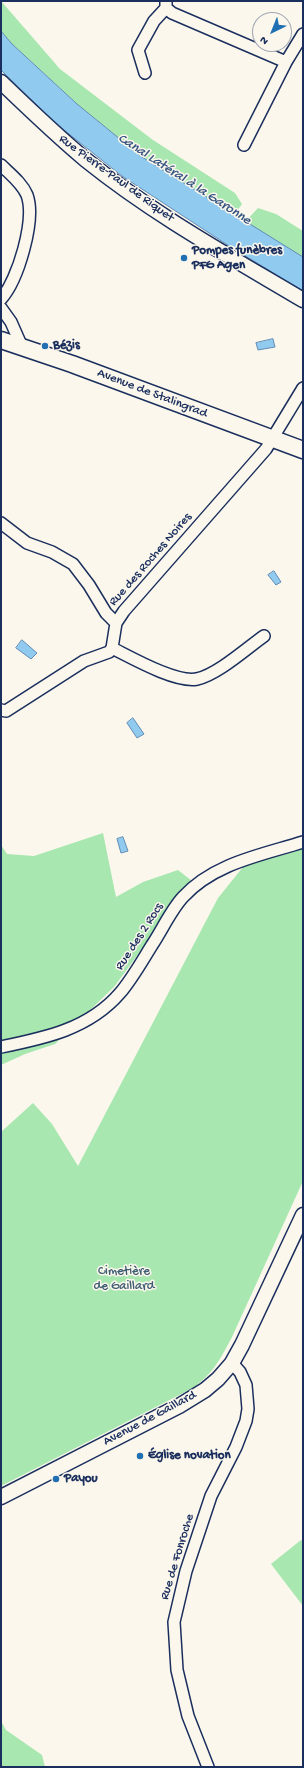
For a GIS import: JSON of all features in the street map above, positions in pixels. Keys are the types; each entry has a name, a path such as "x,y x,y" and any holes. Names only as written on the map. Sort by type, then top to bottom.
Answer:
{"main road":[{"name":"Avenue de Stalingrad","path":"3,341 80,367 303,450"}],"street":[{"path":"145,73 138,50 154,21 166,5 179,16 286,62"},
{"path":"244,145 286,62 303,34"},
{"name":"Rue Pierre-Paul de Riquet","path":"1,82 43,123 87,160 145,203 303,300"},
{"path":"1,165 23,187 30,205 30,216 21,258 13,283 1,299"},
{"path":"2,310 8,327 3,341"},
{"path":"2,310 11,322 22,347"},
{"name":"Rue des Roches Noires","path":"112,648 116,624 124,611 236,484 273,439 300,392"},
{"path":"1,524 27,543 52,552 73,564 89,585 106,613 116,624"},
{"path":"4,710 84,661 106,654 112,648 174,677 192,680 203,677 214,671 264,636"},
{"name":"Rue des 2 Rocs","path":"1,1047 43,1038 68,1030 100,1013 120,993 183,897 198,884 232,864 303,842"},
{"name":"Avenue de Gaillard","path":"1,1497 179,1406 218,1380 232,1363 303,1215"},
{"name":"Rue de Fonroche","path":"208,1767 188,1716 176,1670 174,1622 186,1571 211,1496 236,1447 246,1421 248,1408 246,1385 240,1372 232,1363"}],"green space":[{"path":"1,1 60,69 153,140 235,193 242,204 237,211 230,212 142,157 77,104 12,44 1,31"},
{"path":"258,208 276,214 303,231 303,257 245,222"},
{"path":"103,833 116,897 143,882 178,870 192,881 114,987 55,1044 25,1054 1,1065 1,845 7,854 34,856"},
{"name":"Cimetière de Gaillard","path":"303,846 303,1181 232,1337 224,1353 212,1371 193,1388 1,1486 1,1132 33,1103 52,1124 78,1166 218,898 247,862"},
{"path":"301,1540 303,1542 303,1606 271,1564"},
{"path":"1,1721 6,1730 42,1755 45,1767 1,1767"}],"water":[{"path":"1,31 12,44 77,104 142,157 303,257 303,291 229,246 122,176 55,123 1,70"},
{"path":"273,339 275,347 258,350 256,343"},
{"path":"274,571 281,582 276,585 268,575"},
{"path":"22,640 37,653 31,659 16,648"},
{"path":"133,718 144,734 137,738 127,723"},
{"path":"123,837 128,851 121,853 117,839"}],"place":[{"name":"Pompes funèbres PFG Agen","path":"184,258"},
{"name":"Bézis","path":"45,346"},
{"name":"Église novation","path":"140,1456"},
{"name":"Payou","path":"56,1479"}],"water label":[{"name":"Canal Latéral à la Garonne","path":"184,180"}]}
